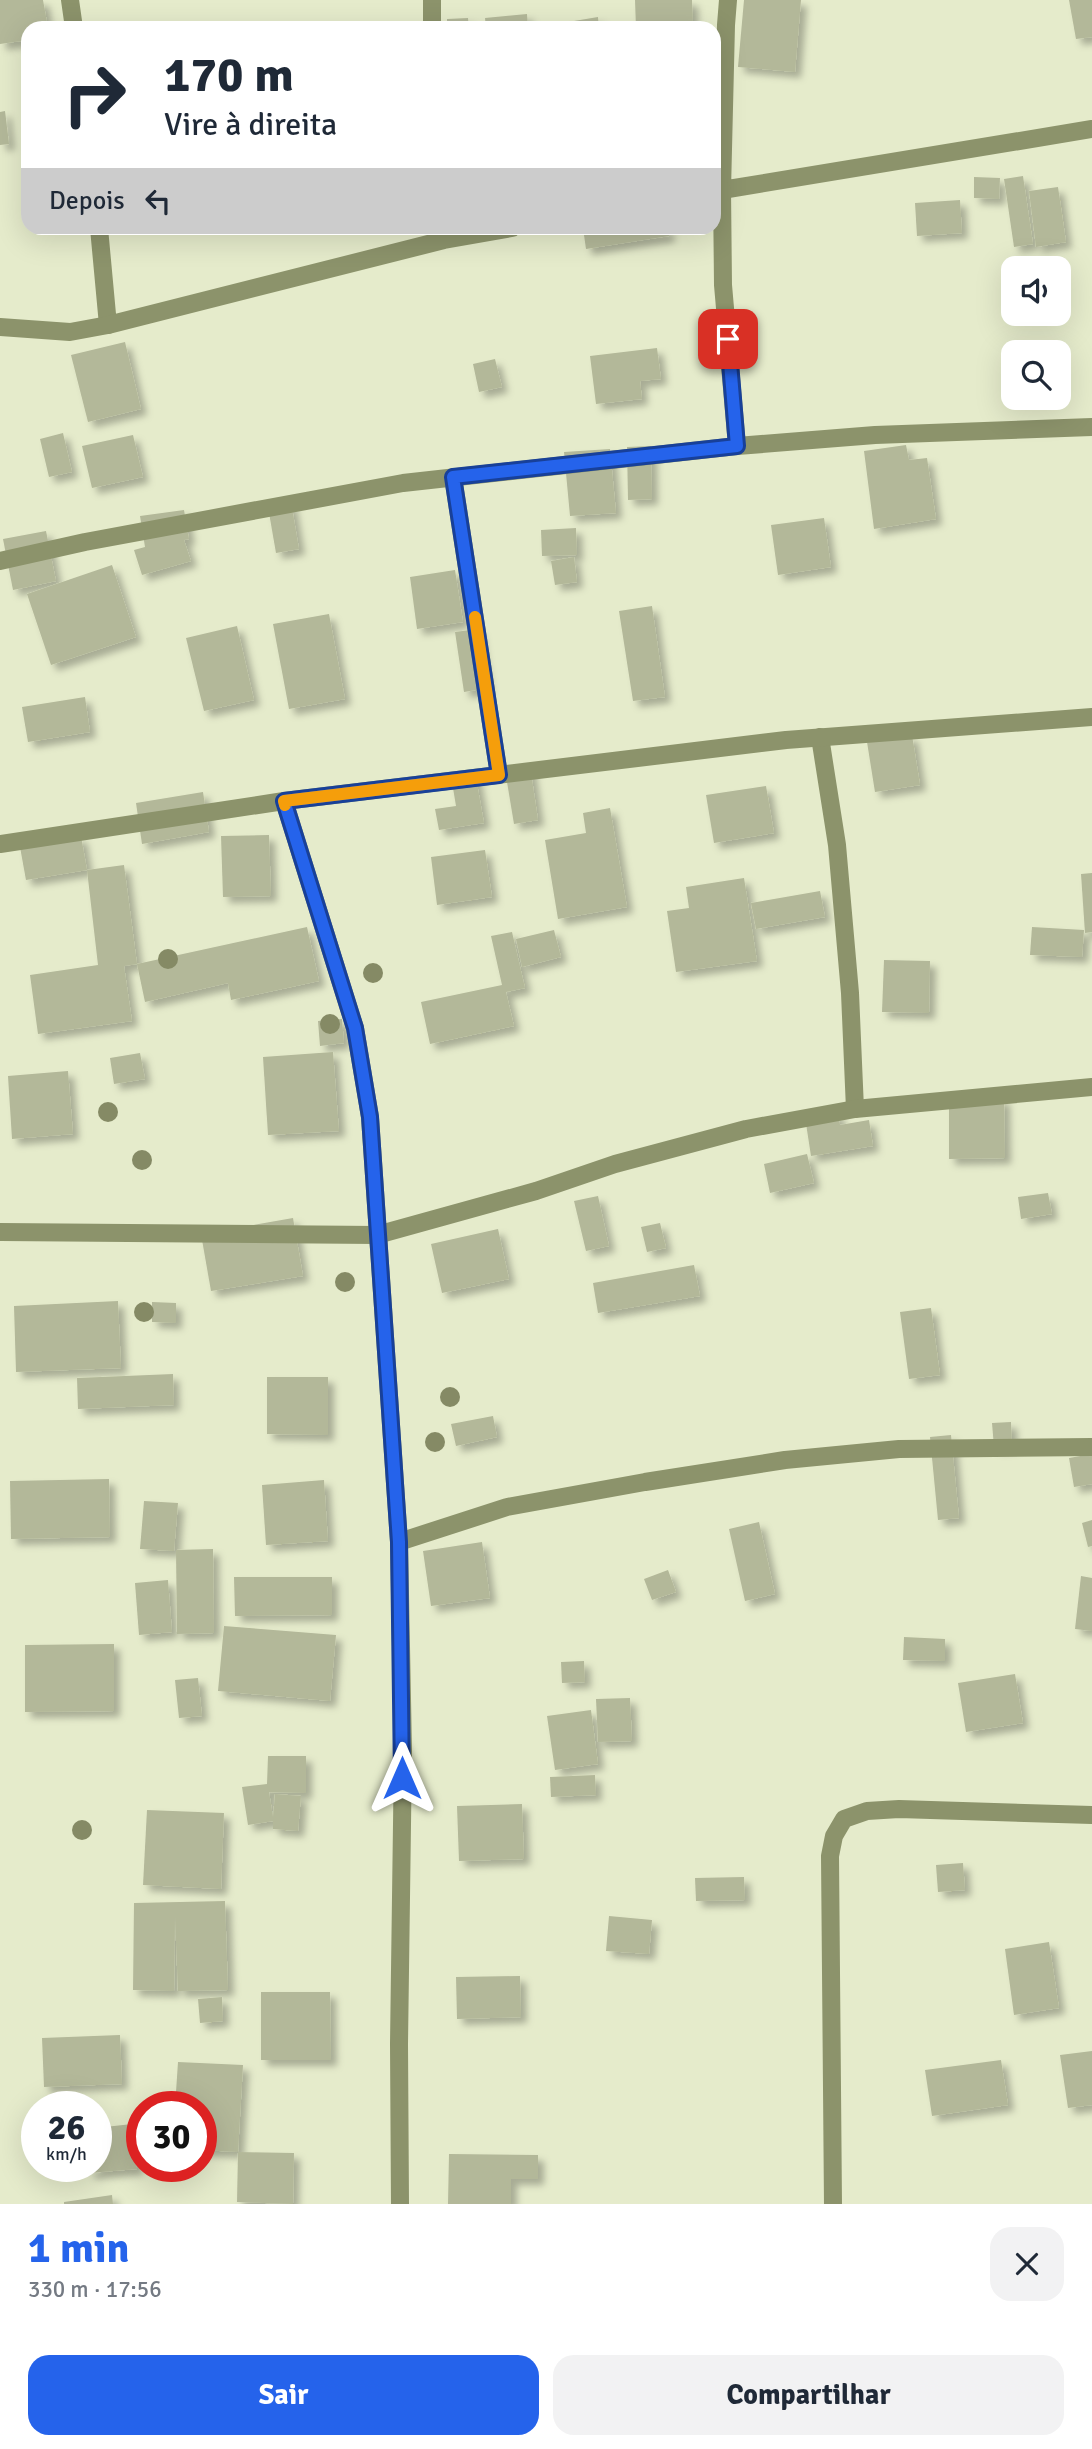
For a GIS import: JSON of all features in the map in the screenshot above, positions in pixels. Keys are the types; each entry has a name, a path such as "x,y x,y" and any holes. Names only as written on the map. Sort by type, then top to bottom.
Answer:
{"street":[{"path":"70,0 73,21"},
{"path":"432,0 432,21"},
{"path":"721,128 728,0"},
{"path":"721,190 1092,129"},
{"path":"100,235 108,325"},
{"path":"0,327 70,332 108,325 439,235"},
{"path":"720,235 737,446"},
{"path":"0,561 85,542 403,483 737,446 875,435 1092,427"},
{"path":"453,477 499,775"},
{"path":"0,844 284,801 820,737 1092,717"},
{"path":"820,737 837,845 855,1110"},
{"path":"284,801 355,1028 370,1117 399,1542 403,1751 400,2204"},
{"path":"0,1232 377,1235 536,1191 615,1164 746,1129 855,1110 1092,1087"},
{"path":"399,1542 507,1507 785,1460 899,1449 1092,1447"},
{"path":"833,2204 830,1856 834,1836 845,1819 867,1811 899,1809 1092,1815"}],"building":[{"path":"0,0 43,0 47,21 21,21 21,41 0,44"},
{"path":"635,0 692,0 693,21 636,21"},
{"path":"744,0 801,0 795,72 738,67"},
{"path":"1069,0 1092,0 1092,37 1076,39"},
{"path":"527,14 528,21 485,21 485,18"},
{"path":"598,17 598,21 574,21"},
{"path":"468,18 468,21 447,21"},
{"path":"5,111 9,144 0,145 0,112"},
{"path":"1023,176 1033,244 1014,247 1004,179"},
{"path":"974,177 1000,178 999,199 974,198"},
{"path":"1058,187 1066,242 1036,247 1029,191"},
{"path":"960,200 962,233 917,236 915,203"},
{"path":"584,235 669,235 669,236 586,249"},
{"path":"125,342 141,409 88,422 71,355"},
{"path":"657,348 661,379 640,381 642,399 596,404 590,356"},
{"path":"495,359 502,387 479,392 473,364"},
{"path":"63,433 72,472 49,477 40,439"},
{"path":"133,435 143,477 92,488 82,446"},
{"path":"906,445 909,460 927,458 936,519 874,529 864,451"},
{"path":"651,446 652,499 628,500 627,447"},
{"path":"610,449 616,513 570,516 564,452"},
{"path":"291,502 299,549 276,553 268,507"},
{"path":"184,510 189,539 184,540 191,561 142,575 134,550 145,547 140,516"},
{"path":"824,518 831,567 778,575 771,525"},
{"path":"576,528 577,555 542,556 541,530"},
{"path":"46,531 56,581 13,590 3,539"},
{"path":"574,557 577,582 555,585 551,561"},
{"path":"112,565 136,637 51,665 27,594"},
{"path":"455,570 463,622 417,629 410,577"},
{"path":"652,606 665,697 633,701 619,611"},
{"path":"329,614 345,699 289,709 273,624"},
{"path":"237,626 254,700 204,711 186,638"},
{"path":"478,629 487,688 464,692 455,632"},
{"path":"85,697 90,732 28,742 22,707"},
{"path":"912,735 920,785 875,792 867,742"},
{"path":"530,766 538,820 514,824 505,770"},
{"path":"475,772 484,823 439,830 435,809 456,806 451,776"},
{"path":"766,786 774,833 714,843 706,795"},
{"path":"203,792 209,832 142,844 136,803"},
{"path":"610,808 627,907 558,919 545,840 586,833 583,813"},
{"path":"269,835 271,896 223,897 221,836"},
{"path":"81,836 87,870 26,880 20,847"},
{"path":"485,850 492,897 437,905 431,857"},
{"path":"124,865 137,964 124,966 132,1021 38,1034 30,975 98,965 87,870"},
{"path":"1092,873 1092,932 1085,933 1081,874"},
{"path":"744,878 757,961 676,972 667,911 689,908 686,887"},
{"path":"820,891 825,917 756,929 751,903"},
{"path":"307,927 319,981 231,1000 228,983 145,1002 137,964"},
{"path":"1032,927 1084,930 1082,957 1030,955"},
{"path":"554,930 561,957 522,967 516,939"},
{"path":"512,932 525,988 506,992 514,1026 430,1044 421,1002 502,985 491,936"},
{"path":"884,960 930,961 929,1013 882,1012"},
{"path":"342,1019 344,1043 320,1046 318,1021"},
{"path":"333,1052 339,1131 268,1135 263,1057"},
{"path":"140,1053 145,1079 114,1084 110,1058"},
{"path":"68,1071 73,1134 12,1139 8,1076"},
{"path":"949,1098 1004,1098 1005,1158 949,1159"},
{"path":"838,1112 840,1125 869,1120 873,1146 811,1156 805,1117"},
{"path":"807,1154 814,1183 770,1193 764,1164"},
{"path":"1048,1193 1052,1214 1021,1219 1018,1197"},
{"path":"598,1196 609,1246 586,1251 574,1201"},
{"path":"293,1218 303,1276 211,1291 201,1234"},
{"path":"660,1223 666,1248 647,1252 641,1227"},
{"path":"498,1229 509,1279 442,1293 431,1244"},
{"path":"694,1265 700,1296 598,1313 593,1283"},
{"path":"118,1301 121,1368 16,1372 14,1306"},
{"path":"152,1302 176,1303 176,1323 152,1322"},
{"path":"931,1308 940,1375 909,1379 900,1312"},
{"path":"173,1374 174,1405 78,1409 77,1378"},
{"path":"267,1377 328,1377 328,1435 267,1434"},
{"path":"493,1416 497,1437 456,1446 451,1424"},
{"path":"1011,1422 1012,1446 994,1447 992,1423"},
{"path":"951,1435 959,1518 938,1520 930,1437"},
{"path":"1092,1454 1092,1484 1074,1487 1069,1458"},
{"path":"109,1479 110,1537 11,1539 10,1481"},
{"path":"324,1480 328,1541 266,1545 262,1485"},
{"path":"144,1501 178,1503 174,1551 140,1549"},
{"path":"1092,1520 1092,1546 1088,1547 1082,1523"},
{"path":"759,1522 775,1594 745,1601 729,1529"},
{"path":"482,1542 490,1598 431,1606 423,1551"},
{"path":"213,1549 214,1633 177,1634 176,1550"},
{"path":"668,1570 676,1592 652,1600 644,1579"},
{"path":"1081,1576 1092,1578 1092,1631 1075,1629"},
{"path":"234,1577 332,1577 332,1615 235,1616"},
{"path":"168,1580 172,1632 139,1635 135,1583"},
{"path":"224,1626 336,1635 330,1701 218,1691"},
{"path":"904,1637 945,1639 945,1661 903,1660"},
{"path":"114,1644 114,1711 25,1712 25,1645"},
{"path":"584,1661 585,1682 562,1683 561,1662"},
{"path":"1015,1674 1023,1723 966,1732 958,1683"},
{"path":"198,1678 202,1716 179,1718 175,1680"},
{"path":"630,1698 632,1741 598,1742 596,1699"},
{"path":"591,1710 598,1764 555,1770 547,1716"},
{"path":"268,1756 306,1756 306,1793 269,1792 273,1817 275,1794 301,1796 298,1831 273,1829 273,1821 248,1825 242,1787 267,1784"},
{"path":"595,1775 596,1795 551,1797 550,1777"},
{"path":"522,1804 524,1859 459,1861 457,1806"},
{"path":"147,1810 224,1813 221,1889 143,1885"},
{"path":"963,1863 965,1890 938,1892 936,1865"},
{"path":"744,1877 745,1900 696,1901 695,1878"},
{"path":"225,1901 228,1990 178,1991 175,1917 174,1991 133,1990 134,1903"},
{"path":"609,1916 652,1920 649,1954 606,1951"},
{"path":"1049,1942 1059,2008 1014,2015 1005,1949"},
{"path":"520,1976 521,2017 457,2019 456,1977"},
{"path":"261,1992 330,1992 331,2060 261,2060"},
{"path":"222,1997 223,2021 200,2023 198,1999"},
{"path":"120,2035 122,2084 44,2087 42,2038"},
{"path":"1092,2051 1092,2105 1068,2108 1060,2055"},
{"path":"1001,2060 1008,2105 932,2116 925,2070"},
{"path":"178,2062 243,2065 238,2152 217,2151 217,2091 176,2091"},
{"path":"126,2125 126,2170 112,2171 112,2126"},
{"path":"238,2152 294,2153 293,2204 237,2202"},
{"path":"449,2154 538,2155 538,2179 511,2179 511,2204 448,2204"},
{"path":"112,2195 113,2204 64,2204 64,2202"}],"slow traffic":[{"path":"285,805 284,801 499,775 475,617"}],"route":[{"path":"402,1778 399,1542 370,1117 355,1028 284,801 499,775 453,477 737,446 728,339"}]}
